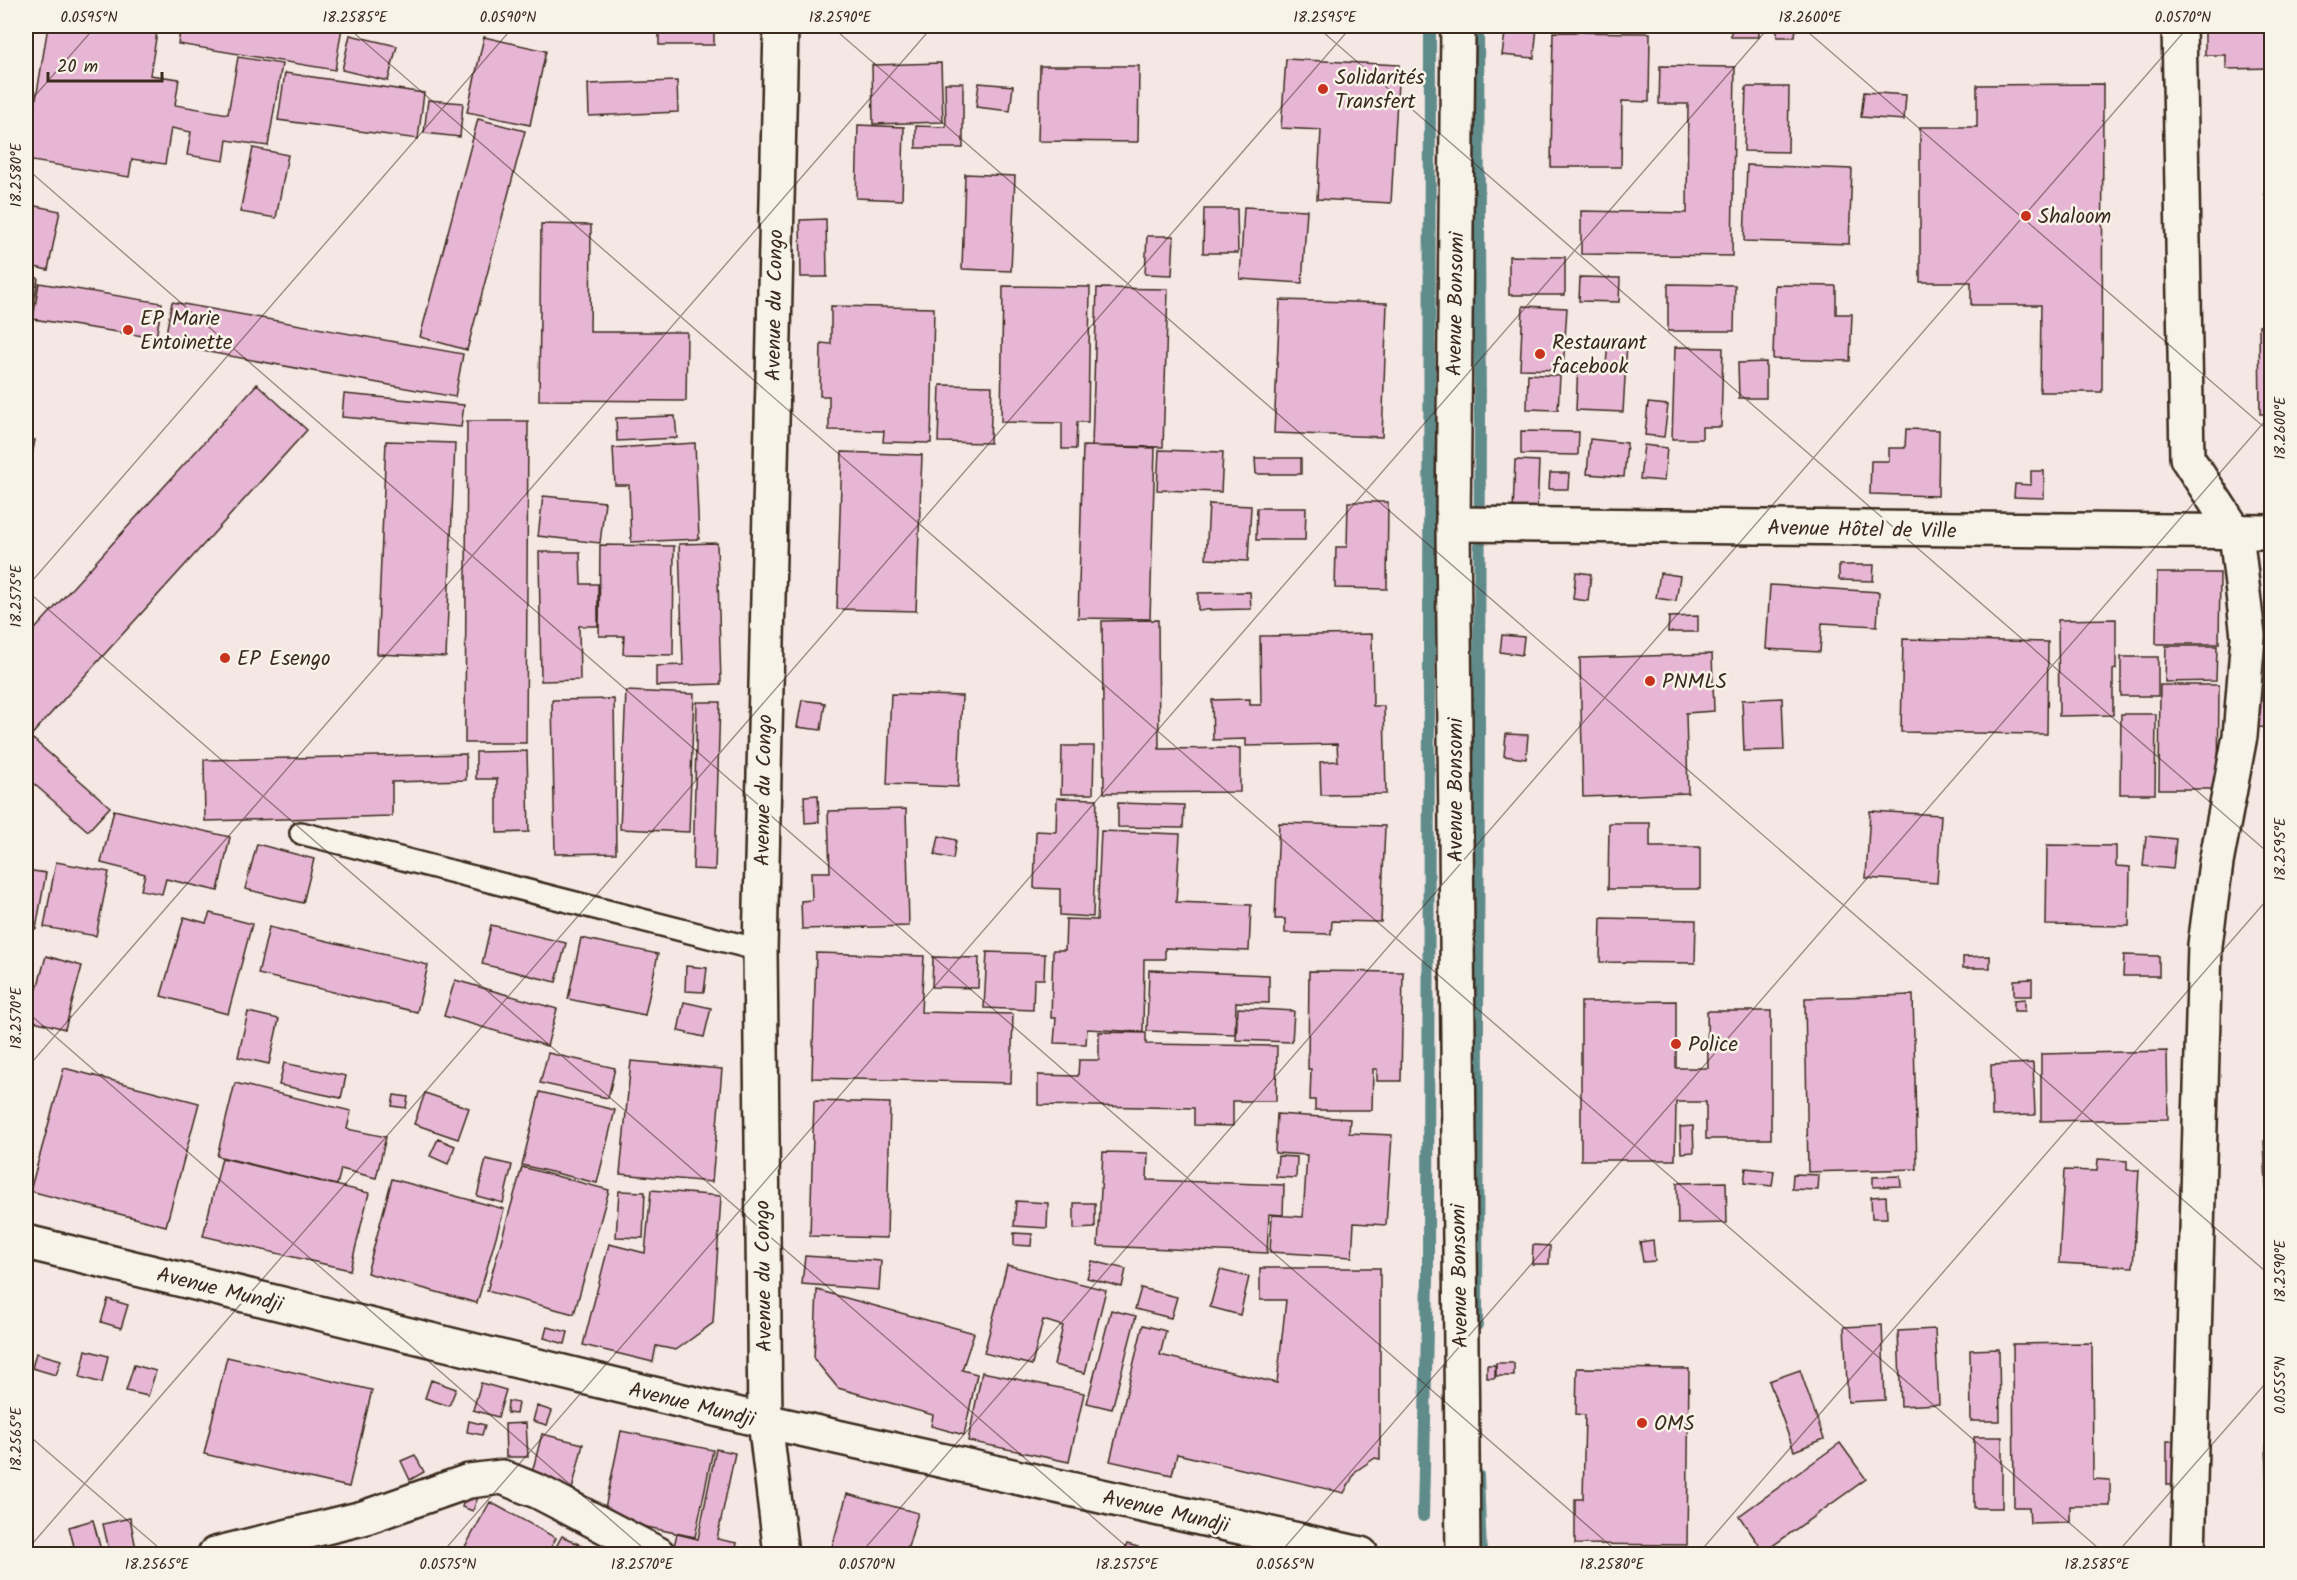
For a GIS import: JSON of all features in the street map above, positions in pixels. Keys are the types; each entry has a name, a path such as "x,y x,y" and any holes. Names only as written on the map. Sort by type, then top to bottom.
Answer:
{"street":[{"name":"Avenue du Congo","path":"781,26 760,950 765,1421 781,1554"},
{"name":"Avenue Bonsomi","path":"1458,26 1453,524 1463,1554"},
{"path":"2179,26 2187,458 2236,533 2248,636 2240,736 2216,863 2205,945 2188,1554"},
{"name":"Avenue Hôtel de Ville","path":"1453,524 2271,532"},
{"name":"Avenue Mundji","path":"26,1242 765,1421 1361,1554"},
{"path":"215,1554 363,1518 469,1481 502,1477 539,1492 658,1554"}],"lane":[{"path":"301,833 760,950"}],"building":[{"path":"48,26 158,26 150,75 179,79 175,105 228,114 238,57 282,64 268,146 227,140 224,161 187,155 191,132 171,128 165,164 132,159 129,177 26,160"},
{"path":"158,26 180,26 179,29"},
{"path":"181,26 342,27 335,70 178,44"},
{"path":"659,26 714,26 714,45 659,45"},
{"path":"1506,26 1537,26 1534,58 1502,55"},
{"path":"1731,26 1759,26 1759,37 1731,37"},
{"path":"1777,26 1796,26 1795,37 1777,37"},
{"path":"2205,26 2272,26 2272,68 2226,69 2226,55 2205,55"},
{"path":"1553,32 1650,33 1649,102 1622,101 1621,167 1551,167"},
{"path":"350,35 397,46 388,81 342,70"},
{"path":"484,37 546,51 530,125 467,112"},
{"path":"1286,59 1399,65 1391,203 1317,199 1321,130 1281,128"},
{"path":"941,63 943,122 873,124 872,65"},
{"path":"1040,66 1139,66 1138,142 1038,141"},
{"path":"1660,66 1735,67 1732,256 1581,254 1581,211 1687,213 1688,104 1659,104"},
{"path":"285,73 424,93 418,139 278,120"},
{"path":"677,81 678,112 589,116 588,84"},
{"path":"945,83 963,83 963,148 916,148 916,126 946,127"},
{"path":"979,83 1013,86 1010,111 976,107"},
{"path":"2103,84 2102,392 2040,392 2041,305 1971,305 1971,282 1920,282 1920,127 1977,127 1977,85"},
{"path":"1746,87 1789,87 1788,152 1744,151"},
{"path":"1864,92 1906,95 1904,120 1861,117"},
{"path":"2268,95 2272,95 2272,195 2265,195"},
{"path":"428,100 463,103 460,137 424,133"},
{"path":"478,119 525,131 467,350 420,337"},
{"path":"858,125 904,127 902,200 856,198"},
{"path":"253,148 288,155 276,218 240,212"},
{"path":"1747,165 1852,169 1849,244 1744,241"},
{"path":"965,174 1015,176 1011,271 962,269"},
{"path":"26,204 60,211 48,270 26,265"},
{"path":"1244,207 1307,210 1302,283 1240,279"},
{"path":"1204,209 1237,209 1238,253 1203,253"},
{"path":"826,219 827,277 801,277 800,220"},
{"path":"541,224 591,225 590,332 687,332 686,401 539,400"},
{"path":"1147,236 1174,236 1172,275 1145,274"},
{"path":"1509,256 1565,257 1565,295 1509,295"},
{"path":"26,276 38,278 30,325 26,325"},
{"path":"1580,277 1620,278 1619,302 1579,301"},
{"path":"39,283 162,303 156,338 33,319"},
{"path":"1668,284 1735,285 1734,331 1668,331"},
{"path":"1775,285 1836,286 1836,314 1852,314 1850,361 1773,359"},
{"path":"1003,286 1090,287 1088,422 1077,422 1076,449 1062,449 1062,423 1001,422"},
{"path":"1097,288 1168,289 1163,447 1092,446"},
{"path":"1280,300 1387,303 1382,437 1274,433"},
{"path":"172,302 463,354 455,397 164,344"},
{"path":"831,306 934,308 931,443 883,442 884,431 829,430 829,396 820,396 821,343 831,344"},
{"path":"1523,306 1567,308 1563,370 1520,369"},
{"path":"2259,325 2272,325 2272,414 2260,414"},
{"path":"1608,342 1627,343 1623,412 1576,410 1578,363 1606,365"},
{"path":"1675,347 1723,348 1721,427 1702,427 1702,439 1672,439"},
{"path":"1766,362 1766,398 1739,398 1738,363"},
{"path":"1528,374 1560,376 1558,410 1527,409"},
{"path":"257,384 307,430 26,741 26,639"},
{"path":"940,385 992,386 990,443 938,442"},
{"path":"344,394 464,405 461,427 342,417"},
{"path":"1648,403 1668,405 1664,437 1645,435"},
{"path":"675,416 677,438 617,441 616,418"},
{"path":"467,421 528,421 526,743 465,743"},
{"path":"1906,429 1939,430 1938,496 1870,494 1871,461 1889,461 1889,448 1905,448"},
{"path":"1521,431 1579,432 1578,455 1521,454"},
{"path":"26,438 35,440 26,485"},
{"path":"1590,439 1627,443 1624,477 1587,474"},
{"path":"386,441 455,443 446,657 377,654"},
{"path":"695,443 699,539 631,542 629,485 615,485 613,448"},
{"path":"1644,445 1667,448 1664,481 1640,479"},
{"path":"1083,446 1155,448 1150,619 1078,618"},
{"path":"1159,450 1223,452 1221,492 1157,490"},
{"path":"842,452 922,455 916,611 837,609"},
{"path":"1255,458 1301,458 1301,474 1256,474"},
{"path":"1515,460 1539,461 1537,513 1513,512"},
{"path":"2031,471 2044,471 2044,498 2014,497 2015,484 2031,485"},
{"path":"1550,473 1569,473 1568,489 1549,489"},
{"path":"543,496 605,502 600,543 538,536"},
{"path":"1348,502 1388,502 1387,589 1335,588 1336,547 1347,547"},
{"path":"1209,504 1251,506 1248,561 1206,559"},
{"path":"1257,508 1306,508 1305,540 1256,540"},
{"path":"717,543 721,684 656,686 656,666 683,665 679,544"},
{"path":"600,545 674,546 673,655 623,654 624,636 599,636"},
{"path":"539,552 580,552 581,584 598,584 598,626 579,626 580,680 541,681"},
{"path":"1839,565 1874,565 1873,581 1839,580"},
{"path":"1576,572 1591,574 1588,601 1573,599"},
{"path":"1660,573 1680,576 1676,601 1656,598"},
{"path":"2157,573 2220,573 2219,644 2156,644"},
{"path":"1770,585 1879,592 1877,626 1822,623 1820,652 1766,649"},
{"path":"1250,592 1251,609 1198,610 1198,593"},
{"path":"1698,616 1698,632 1668,632 1669,617"},
{"path":"2116,619 2113,715 2059,716 2058,620"},
{"path":"1158,620 1159,749 1240,748 1240,792 1104,793 1102,621"},
{"path":"1372,634 1373,706 1384,706 1386,794 1321,795 1320,762 1338,761 1337,744 1246,746 1246,739 1213,740 1212,700 1250,699 1250,705 1261,705 1260,636"},
{"path":"1502,635 1524,637 1522,655 1500,652"},
{"path":"1903,639 2048,642 2047,734 1901,732"},
{"path":"2261,642 2272,642 2272,728 2258,727"},
{"path":"2166,646 2217,646 2216,681 2165,682"},
{"path":"1712,654 1714,711 1686,713 1688,793 1583,797 1580,658"},
{"path":"2121,657 2158,657 2158,696 2121,696"},
{"path":"2160,685 2219,685 2218,789 2159,789"},
{"path":"626,691 694,694 689,832 620,829"},
{"path":"891,694 962,696 958,787 887,784"},
{"path":"1782,698 1784,750 1744,751 1742,700"},
{"path":"614,699 616,853 555,854 552,700"},
{"path":"802,700 825,703 821,730 797,727"},
{"path":"697,702 720,702 715,870 693,869"},
{"path":"2121,714 2156,714 2155,794 2120,794"},
{"path":"1506,734 1528,735 1526,759 1504,756"},
{"path":"33,739 110,807 88,831 26,777 26,748"},
{"path":"1062,746 1094,746 1093,794 1061,794"},
{"path":"527,751 529,832 497,833 497,779 476,779 476,752"},
{"path":"466,754 466,780 392,782 392,816 205,821 204,760"},
{"path":"818,795 819,822 805,823 804,796"},
{"path":"1057,798 1097,799 1093,917 1060,915 1060,889 1034,888 1036,831 1056,832"},
{"path":"1118,803 1184,805 1183,828 1118,827"},
{"path":"906,809 909,926 802,929 801,901 812,900 811,872 830,872 828,811"},
{"path":"114,810 230,837 218,891 166,879 162,894 141,890 145,874 101,863"},
{"path":"1870,811 1941,815 1937,883 1866,878"},
{"path":"1279,823 1385,826 1381,922 1332,921 1331,934 1285,933 1285,919 1275,919"},
{"path":"1609,823 1650,823 1650,847 1700,847 1700,889 1608,889"},
{"path":"1101,831 1180,834 1176,902 1251,905 1249,951 1165,948 1165,959 1144,959 1143,1032 1087,1029 1086,1044 1054,1043 1056,1018 1051,1018 1053,950 1065,950 1066,919 1097,920"},
{"path":"939,836 956,840 953,859 935,855"},
{"path":"2146,836 2176,839 2173,869 2143,866"},
{"path":"257,844 314,859 303,903 245,889"},
{"path":"2047,845 2116,846 2116,866 2130,867 2129,926 2046,925"},
{"path":"56,862 109,872 96,936 44,927"},
{"path":"26,870 46,873 36,929 26,927"},
{"path":"210,913 252,924 228,1014 161,996 184,917 206,923"},
{"path":"1601,918 1696,920 1695,963 1600,962"},
{"path":"491,925 566,943 556,982 482,964"},
{"path":"269,927 428,965 417,1012 258,974"},
{"path":"581,938 658,954 645,1015 568,999"},
{"path":"987,952 1045,954 1044,979 1034,979 1033,1010 984,1008"},
{"path":"816,953 924,956 921,1012 1013,1014 1011,1083 812,1078"},
{"path":"2124,955 2159,956 2159,976 2123,976"},
{"path":"46,956 82,966 65,1029 26,1019 26,986 37,989"},
{"path":"1990,956 1990,968 1963,968 1963,957"},
{"path":"933,957 979,958 978,988 932,987"},
{"path":"686,966 707,968 704,992 685,991"},
{"path":"1149,970 1269,975 1269,1003 1236,1002 1235,1034 1147,1031"},
{"path":"1309,971 1403,972 1401,1081 1377,1081 1377,1069 1373,1069 1372,1110 1315,1110 1315,1100 1310,1100"},
{"path":"2032,979 2032,996 2014,996 2014,980"},
{"path":"455,980 557,1009 547,1046 444,1016"},
{"path":"1913,995 1917,1169 1808,1172 1805,998"},
{"path":"2025,999 2025,1011 2014,1011 2014,1000"},
{"path":"1676,1001 1676,1068 1708,1068 1707,1011 1771,1011 1771,1139 1706,1139 1706,1102 1676,1102 1675,1160 1581,1160 1581,1002"},
{"path":"684,1002 711,1008 704,1037 678,1031"},
{"path":"1238,1008 1294,1011 1292,1042 1236,1040"},
{"path":"248,1012 279,1019 269,1064 238,1057"},
{"path":"1099,1032 1146,1033 1146,1044 1277,1046 1276,1101 1233,1101 1233,1126 1194,1125 1194,1108 1038,1105 1038,1075 1078,1076 1079,1060 1099,1060"},
{"path":"2167,1051 2168,1119 2041,1121 2041,1054"},
{"path":"548,1053 615,1068 608,1098 540,1083"},
{"path":"631,1061 722,1069 712,1182 620,1174"},
{"path":"284,1063 346,1076 341,1098 279,1085"},
{"path":"2033,1063 2035,1115 1992,1116 1991,1065"},
{"path":"64,1068 199,1103 166,1226 30,1191"},
{"path":"235,1083 351,1111 347,1129 386,1137 376,1178 341,1169 337,1185 217,1156"},
{"path":"540,1092 615,1110 597,1183 522,1165"},
{"path":"425,1093 469,1108 458,1139 414,1124"},
{"path":"394,1095 408,1097 406,1108 392,1106"},
{"path":"814,1101 890,1103 887,1238 810,1236"},
{"path":"1277,1114 1350,1119 1349,1133 1392,1135 1386,1225 1354,1223 1352,1257 1270,1252 1272,1215 1303,1217 1307,1155 1275,1153"},
{"path":"1693,1126 1694,1152 1681,1153 1680,1127"},
{"path":"438,1139 455,1146 448,1164 430,1156"},
{"path":"2264,1141 2272,1141 2272,1207 2267,1208"},
{"path":"1103,1152 1148,1153 1147,1180 1284,1185 1283,1215 1269,1214 1267,1253 1098,1246"},
{"path":"1278,1156 1297,1157 1296,1178 1276,1177"},
{"path":"222,1158 369,1193 350,1270 203,1236"},
{"path":"486,1159 512,1165 503,1203 477,1196"},
{"path":"2098,1159 2127,1161 2127,1170 2139,1170 2133,1267 2059,1263 2064,1170 2097,1171"},
{"path":"522,1167 609,1190 574,1314 487,1291"},
{"path":"1746,1168 1774,1171 1772,1186 1744,1183"},
{"path":"1793,1174 1819,1175 1818,1190 1792,1189"},
{"path":"1900,1176 1901,1186 1873,1187 1873,1177"},
{"path":"392,1179 504,1209 477,1303 367,1273"},
{"path":"1726,1182 1727,1223 1678,1224 1677,1183"},
{"path":"651,1190 721,1196 713,1323 676,1350 656,1346 653,1362 583,1345 609,1244 645,1253"},
{"path":"619,1191 645,1192 643,1238 616,1237"},
{"path":"1886,1196 1887,1218 1872,1218 1871,1197"},
{"path":"1016,1201 1048,1203 1047,1228 1014,1226"},
{"path":"1074,1203 1095,1203 1095,1228 1074,1229"},
{"path":"1014,1233 1032,1234 1031,1246 1014,1245"},
{"path":"1653,1240 1655,1261 1643,1262 1640,1242"},
{"path":"1533,1245 1550,1246 1549,1264 1532,1264"},
{"path":"805,1256 881,1261 879,1290 802,1284"},
{"path":"1092,1261 1126,1269 1122,1287 1087,1278"},
{"path":"1007,1265 1106,1290 1085,1373 1054,1365 1063,1326 1043,1320 1032,1365 984,1353"},
{"path":"1260,1268 1380,1268 1380,1459 1375,1458 1356,1471 1344,1493 1177,1454 1172,1475 1110,1461 1143,1325 1166,1331 1160,1355 1277,1383 1286,1300 1260,1300"},
{"path":"1220,1270 1249,1277 1240,1315 1210,1307"},
{"path":"1141,1288 1177,1297 1171,1318 1135,1309"},
{"path":"817,1290 974,1333 962,1370 977,1374 964,1435 931,1426 933,1415 838,1388 814,1359"},
{"path":"108,1299 128,1305 121,1328 101,1322"},
{"path":"1111,1310 1136,1316 1112,1409 1087,1403"},
{"path":"1882,1325 1885,1400 1848,1402 1844,1327"},
{"path":"547,1327 568,1332 565,1344 544,1338"},
{"path":"1935,1329 1939,1404 1901,1406 1898,1331"},
{"path":"2092,1343 2093,1479 2110,1480 2110,1506 2070,1506 2070,1522 2030,1523 2029,1507 2014,1507 2013,1344"},
{"path":"1999,1349 2000,1421 1971,1421 1970,1350"},
{"path":"86,1350 108,1356 102,1383 80,1377"},
{"path":"36,1353 61,1360 56,1375 32,1368"},
{"path":"227,1357 372,1390 349,1487 204,1454"},
{"path":"1496,1363 1514,1363 1514,1376 1496,1376"},
{"path":"134,1365 156,1371 148,1396 126,1391"},
{"path":"1487,1365 1495,1365 1495,1378 1487,1378"},
{"path":"1577,1368 1689,1369 1687,1545 1575,1544 1575,1499 1583,1499 1585,1415 1576,1414"},
{"path":"1800,1370 1824,1439 1794,1451 1769,1381"},
{"path":"982,1372 1084,1393 1069,1462 968,1441"},
{"path":"431,1380 456,1389 449,1406 425,1398"},
{"path":"481,1383 506,1390 498,1417 473,1410"},
{"path":"508,1401 518,1403 516,1414 507,1413"},
{"path":"537,1406 552,1411 547,1425 533,1421"},
{"path":"469,1421 485,1425 482,1435 467,1432"},
{"path":"526,1423 528,1457 506,1457 505,1424"},
{"path":"621,1431 713,1450 695,1537 603,1518"},
{"path":"542,1434 583,1444 570,1498 528,1488"},
{"path":"1974,1437 2002,1437 2002,1508 1974,1508"},
{"path":"2167,1441 2190,1441 2189,1485 2167,1485"},
{"path":"1840,1443 1866,1479 1764,1552 1739,1516"},
{"path":"2272,1444 2272,1510 2269,1510 2266,1445"},
{"path":"716,1449 735,1453 717,1539 737,1543 735,1554 696,1554 673,1550 677,1534 698,1539"},
{"path":"415,1455 424,1472 410,1480 401,1461"},
{"path":"467,1491 479,1494 473,1511 462,1507"},
{"path":"847,1494 918,1513 906,1554 830,1554"},
{"path":"490,1502 556,1538 547,1554 461,1554"},
{"path":"130,1518 137,1554 110,1554 103,1524"},
{"path":"93,1520 102,1554 76,1554 69,1527"},
{"path":"562,1536 599,1554 552,1554"},
{"path":"1127,1544 1138,1547 1135,1554 1123,1554"},
{"path":"2144,1548 2166,1549 2166,1554 2144,1554"}],"waterway":[{"path":"1423,1516 1428,1279 1430,26"},
{"path":"1477,1325 1480,417 1478,26"},
{"path":"1478,1475 1481,1554"}],"place":[{"name":"Solidarités Transfert","path":"1323,89"},
{"name":"Shaloom","path":"2026,216"},
{"name":"EP Marie Entoinette","path":"128,330"},
{"name":"Restaurant facebook","path":"1540,354"},
{"name":"EP Esengo","path":"225,658"},
{"name":"PNMLS","path":"1650,681"},
{"name":"Police","path":"1676,1044"},
{"name":"OMS","path":"1642,1423"}]}
